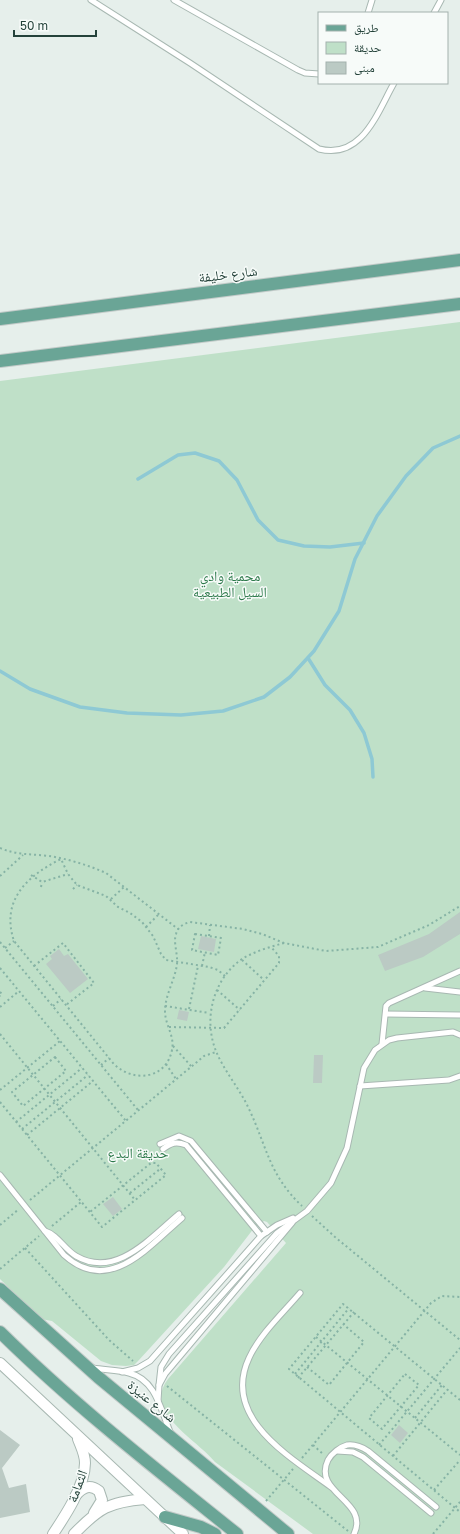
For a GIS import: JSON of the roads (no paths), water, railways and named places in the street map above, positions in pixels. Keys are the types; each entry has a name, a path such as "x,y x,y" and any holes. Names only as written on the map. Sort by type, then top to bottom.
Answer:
{"main road":[{"name":"شارع خليفة","path":"0,319 460,260"},
{"path":"0,361 460,304"},
{"name":"شارع عنيزة","path":"0,1289 88,1367 288,1534"},
{"path":"0,1332 36,1368 86,1412 237,1534"},
{"path":"165,1517 201,1527 215,1534"}],"street":[{"path":"0,1363 183,1534"},
{"name":"الثمامة","path":"53,1534 66,1514 75,1496 83,1474 85,1463 84,1456 76,1435"},
{"path":"75,1496 87,1487 97,1489 101,1493 100,1504 86,1522"},
{"name":"الثمامة","path":"74,1534 86,1522 111,1504 145,1499"}],"lane":[{"path":"91,0 190,63 319,149 327,151 342,150 360,139 393,84"},
{"path":"174,0 298,70 305,73 318,74"},
{"path":"368,12 372,0"},
{"path":"435,12 441,0"},
{"path":"382,1044 386,1006 389,1003 460,971"},
{"path":"450,976 460,977"},
{"path":"425,988 460,992"},
{"path":"386,1014 460,1015"},
{"path":"158,1401 161,1367 169,1354 277,1233 307,1211 331,1183 343,1160 350,1136 366,1062 382,1044 389,1040 453,1032 460,1035"},
{"path":"360,1086 449,1080 460,1076"},
{"path":"261,1236 186,1145 179,1142 173,1142 161,1146 179,1136 191,1141 266,1232"},
{"path":"0,1175 45,1231 50,1240 70,1260 82,1268 103,1271 126,1265 180,1216"},
{"path":"122,1372 141,1366 153,1358 261,1236 282,1223 296,1218"},
{"path":"160,1384 296,1218"},
{"path":"300,1293 254,1350 246,1365 243,1389 245,1405 256,1425 269,1439 298,1463 331,1487 354,1510 357,1520 353,1534"},
{"path":"88,1367 122,1372 134,1375 145,1381 153,1390 174,1438"},
{"path":"331,1487 325,1474 329,1459 336,1451 346,1446 363,1448 436,1508"},
{"path":"336,1451 347,1451 363,1457 431,1513"}],"waterway":[{"path":"0,671 30,689 80,707 127,713 181,715 223,711 264,697 290,677 314,651 339,611 355,559 377,516 406,476 433,448 460,436"},
{"path":"138,479 178,455 195,453 219,461 237,480 258,520 278,540 304,546 330,547 364,543"},
{"path":"308,658 325,685 350,710 364,733 372,759 373,777"}],"park label":[{"name":"محمية وادي السيل الطبيعية","path":"230,584"},
{"name":"حديقة البدع","path":"138,1153"}]}
